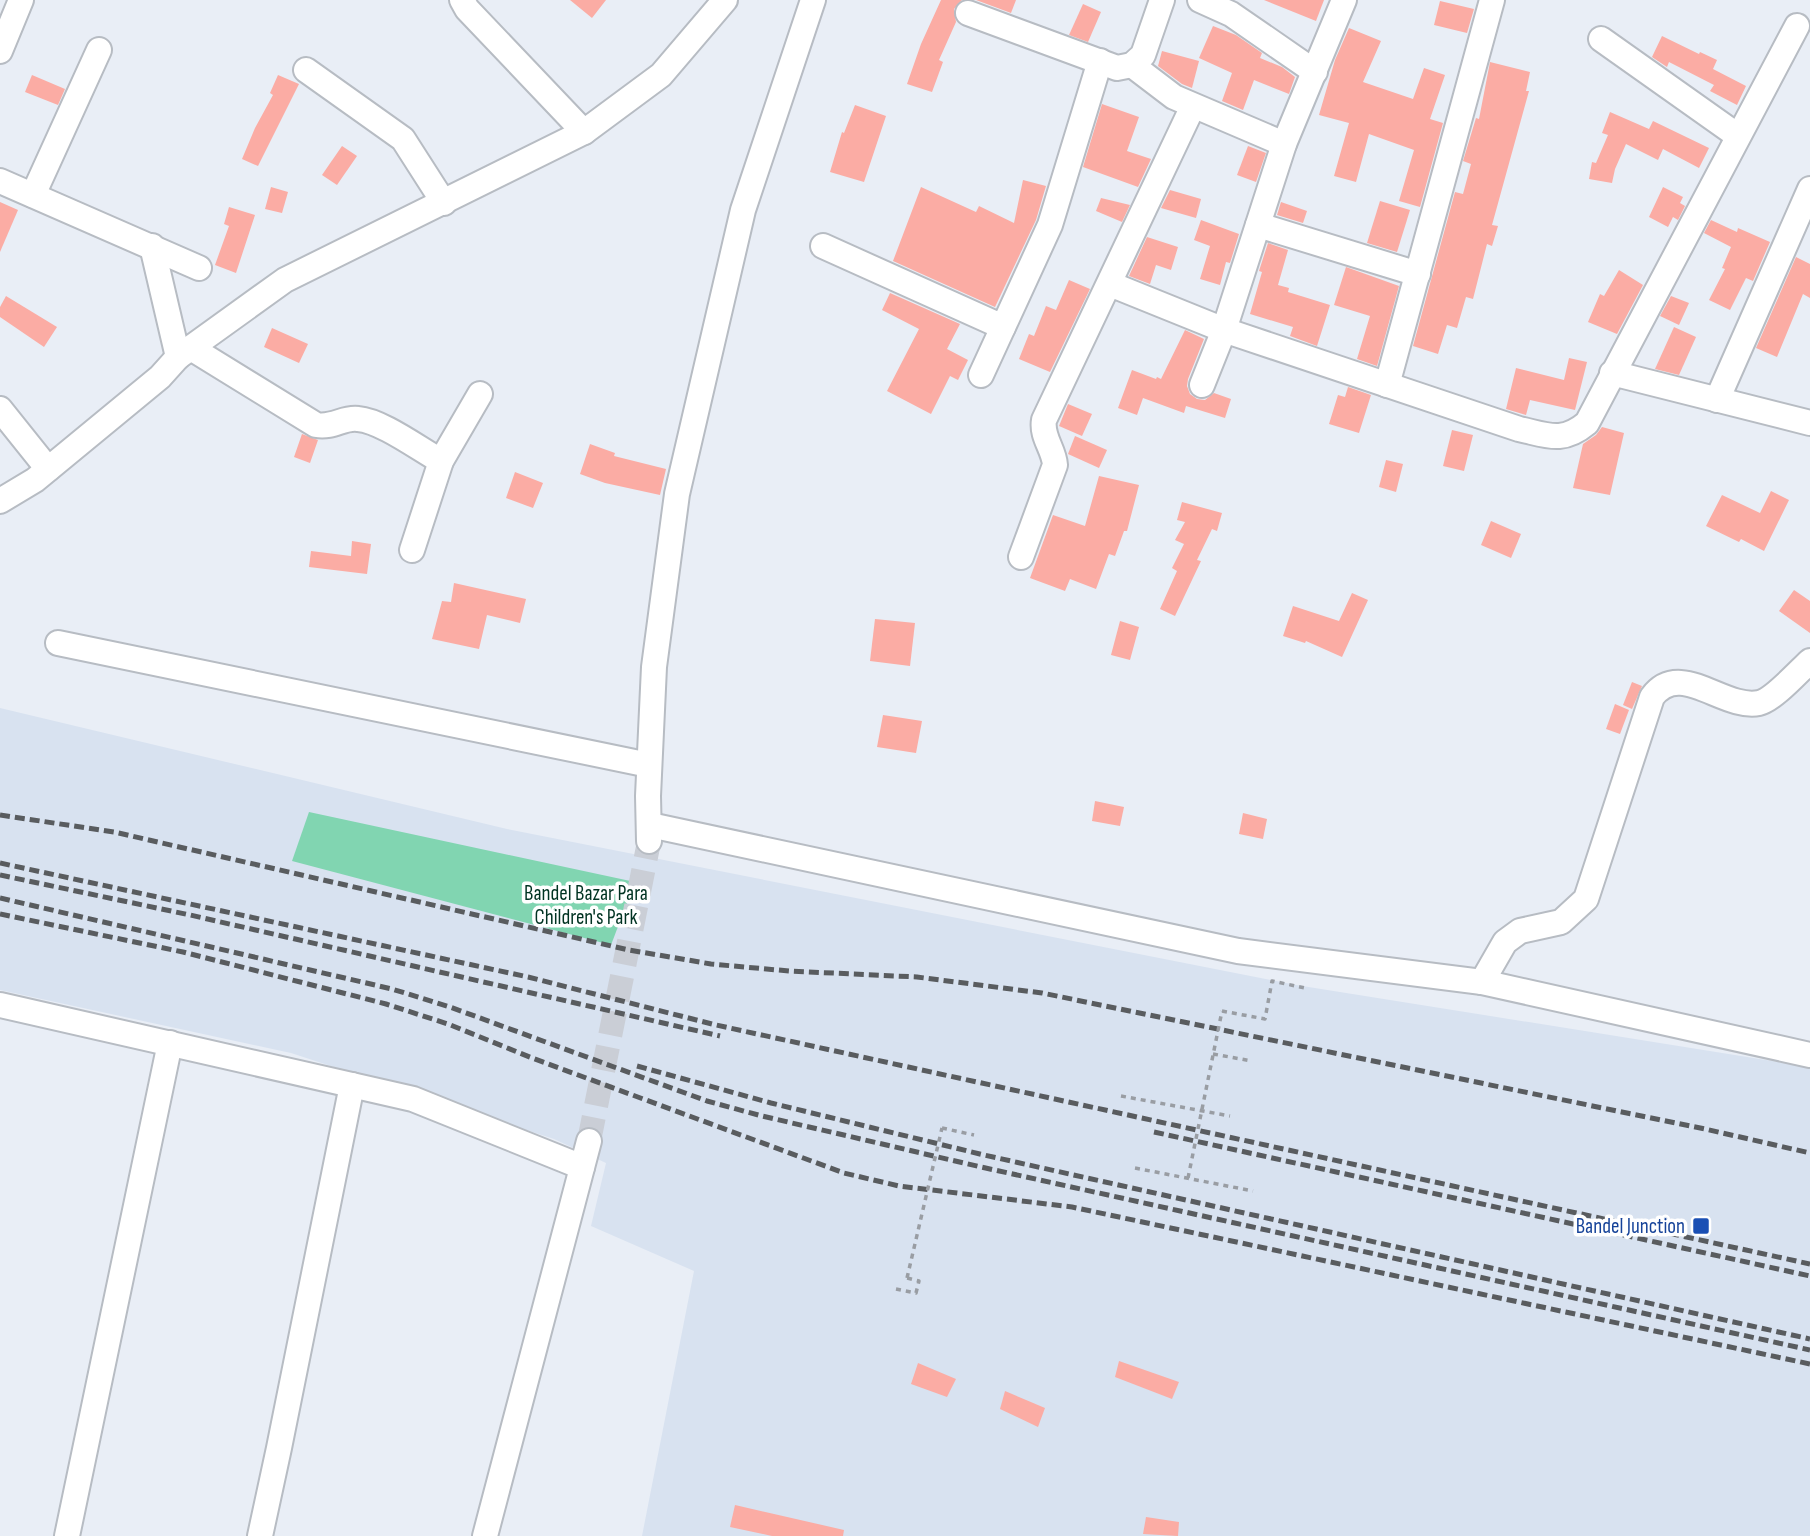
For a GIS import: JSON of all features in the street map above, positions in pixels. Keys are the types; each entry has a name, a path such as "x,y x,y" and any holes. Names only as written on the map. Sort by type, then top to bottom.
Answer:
{"street":[{"path":"0,51 21,0"},
{"path":"462,0 467,9 584,132"},
{"path":"0,501 48,469 160,377 185,353 285,280 584,132 661,75 725,0"},
{"path":"813,0 743,210 677,494 654,667 649,833 1238,951 1482,982 1810,1055"},
{"path":"968,13 1117,68 1132,65 1143,55 1162,0"},
{"path":"1200,0 1234,7 1315,72"},
{"path":"1202,385 1224,330 1284,145 1344,0"},
{"path":"1387,385 1492,0"},
{"path":"1110,284 1224,330 1519,429 1558,438 1574,434 1587,424 1797,26"},
{"path":"1601,39 1738,136"},
{"path":"33,195 99,50"},
{"path":"981,375 1050,225 1100,61"},
{"path":"1132,65 1174,97 1284,145"},
{"path":"306,70 403,139 444,203"},
{"path":"1021,557 1055,465 1055,457 1042,430 1044,420 1193,106"},
{"path":"0,181 199,268"},
{"path":"1717,400 1810,189"},
{"path":"1258,225 1418,274"},
{"path":"152,246 185,353 316,425 327,427 349,419 361,419 385,429 441,461"},
{"path":"823,246 1003,327"},
{"path":"1612,373 1810,423"},
{"path":"412,550 441,461 480,394"},
{"path":"0,409 48,469"},
{"path":"58,643 649,765"},
{"path":"1482,982 1505,942 1520,931 1561,922 1586,899 1652,697 1660,687 1673,682 1686,683 1748,704 1762,702 1810,661"},
{"path":"0,1004 413,1099 582,1167"},
{"path":"67,1536 170,1043"},
{"path":"260,1536 352,1085"},
{"path":"485,1536 589,1140"}],"path":[{"path":"1188,1178 1222,1011 1265,1020 1272,981 1305,988"},
{"path":"1213,1054 1252,1061"},
{"path":"1121,1096 1230,1116"},
{"path":"896,1289 916,1293 919,1281 906,1278 942,1128 975,1136"},
{"path":"1135,1168 1252,1191"}],"shaded area":[{"path":"0,708 507,829 1296,985 1810,1067 1810,1536 642,1536 694,1271 591,1226 606,1163 554,1139 291,1053 0,990"}],"green space":[{"name":"Bandel Bazar Para Children's Park","path":"309,812 635,882 611,945 292,861"}],"building":[{"path":"570,0 606,0 592,18"},
{"path":"941,0 962,0 954,9 956,22 939,60 943,62 932,92 907,84"},
{"path":"976,0 1016,0 1011,13"},
{"path":"1264,0 1324,0 1316,21"},
{"path":"1440,1 1474,9 1467,33 1434,25"},
{"path":"1083,4 1101,12 1088,42 1069,35"},
{"path":"1213,26 1236,35 1262,53 1260,58 1282,67 1295,77 1289,94 1254,80 1243,110 1222,101 1232,73 1199,58"},
{"path":"1349,28 1381,41 1363,82 1413,99 1424,68 1445,75 1430,119 1443,123 1420,207 1399,201 1414,150 1369,134 1356,182 1334,176 1349,123 1319,115 1335,60"},
{"path":"1662,36 1717,60 1713,69 1746,86 1737,105 1710,91 1714,85 1669,62 1667,67 1652,57"},
{"path":"1162,51 1199,61 1192,88 1158,66"},
{"path":"1490,62 1530,72 1526,91 1529,91 1492,225 1498,226 1492,246 1487,244 1473,299 1466,297 1457,328 1447,325 1438,354 1413,346 1455,192 1463,194 1471,164 1463,161 1476,118 1479,119"},
{"path":"32,75 65,89 58,105 25,92"},
{"path":"278,75 299,84 258,166 242,159 273,95 270,93"},
{"path":"1102,104 1139,117 1127,151 1151,159 1138,187 1083,167"},
{"path":"855,105 886,116 864,182 830,172 842,132 844,133"},
{"path":"1610,112 1649,129 1653,121 1709,148 1699,168 1663,149 1658,160 1626,144 1612,183 1589,179 1592,162 1596,163 1608,135 1602,133"},
{"path":"342,146 357,156 337,185 322,175"},
{"path":"1248,146 1266,153 1256,182 1237,175"},
{"path":"1023,180 1046,186 1036,220 995,307 893,261 921,187 976,212 979,206 1014,223"},
{"path":"271,187 288,192 282,213 265,209"},
{"path":"1663,187 1683,197 1680,203 1685,206 1678,220 1673,217 1668,227 1649,217"},
{"path":"1170,190 1201,199 1196,218 1161,208"},
{"path":"1101,198 1130,205 1122,222 1096,211"},
{"path":"1380,201 1410,210 1397,252 1367,243"},
{"path":"0,202 18,210 0,252"},
{"path":"1281,202 1307,211 1303,223 1277,215"},
{"path":"229,207 255,215 236,273 215,265 229,226 224,224"},
{"path":"1201,220 1239,234 1230,263 1226,262 1220,285 1200,279 1210,246 1194,240"},
{"path":"1711,220 1737,232 1738,228 1770,242 1753,281 1746,278 1730,310 1709,300 1725,269 1722,268 1731,247 1704,233"},
{"path":"1147,237 1178,247 1171,270 1156,265 1150,284 1129,276"},
{"path":"1268,243 1288,250 1278,285 1289,288 1288,292 1330,305 1317,346 1290,336 1293,327 1250,314"},
{"path":"1796,257 1810,264 1810,298 1803,294 1777,357 1756,348"},
{"path":"1346,267 1399,286 1377,366 1357,359 1370,316 1334,305"},
{"path":"1619,270 1643,285 1617,334 1588,322 1600,294 1604,296"},
{"path":"1069,280 1090,289 1050,372 1019,359 1029,334 1034,336 1046,306 1056,310"},
{"path":"890,293 960,324 947,349 968,360 958,380 950,376 931,414 887,391 919,329 882,310"},
{"path":"6,296 57,327 44,347 0,317 0,307"},
{"path":"1671,296 1689,303 1679,325 1660,316"},
{"path":"1674,327 1696,337 1679,375 1655,369"},
{"path":"272,328 308,344 299,363 264,347"},
{"path":"1185,330 1204,339 1188,379 1190,394 1205,400 1214,393 1231,399 1225,418 1186,406 1184,413 1143,398 1137,415 1118,408 1132,370 1161,379"},
{"path":"1569,358 1587,362 1575,410 1530,400 1526,415 1506,409 1516,368 1564,380"},
{"path":"1348,387 1371,395 1359,433 1329,424 1338,395 1345,397"},
{"path":"1068,404 1092,414 1082,436 1059,426"},
{"path":"1602,427 1624,433 1610,495 1573,488 1583,444"},
{"path":"1452,430 1473,435 1464,471 1443,466"},
{"path":"302,434 318,440 310,463 294,457"},
{"path":"1075,436 1107,450 1099,468 1068,454"},
{"path":"590,444 615,453 614,456 666,469 660,495 605,483 580,474"},
{"path":"1386,460 1403,464 1396,492 1379,487"},
{"path":"515,472 543,483 533,508 506,498"},
{"path":"1099,476 1139,485 1127,531 1124,531 1115,556 1109,554 1096,589 1070,579 1065,591 1030,578 1053,515 1085,526"},
{"path":"1771,491 1789,500 1764,551 1706,526 1722,495 1760,513"},
{"path":"1182,502 1222,513 1217,531 1212,529 1197,560 1201,561 1175,616 1160,609 1177,571 1172,568 1184,544 1175,540 1185,522 1177,520"},
{"path":"1491,521 1521,534 1511,558 1481,545"},
{"path":"352,541 371,544 367,574 309,567 311,551 351,556"},
{"path":"454,583 526,599 520,623 487,615 479,649 432,639 442,601 451,602"},
{"path":"1794,590 1810,601 1810,633 1779,611"},
{"path":"1352,593 1368,600 1342,657 1306,641 1305,643 1283,636 1293,606 1339,621"},
{"path":"875,619 915,623 910,666 870,661"},
{"path":"1120,621 1139,627 1130,660 1111,655"},
{"path":"1632,682 1642,686 1632,709 1623,705"},
{"path":"1615,704 1629,710 1620,734 1606,729"},
{"path":"883,715 922,721 916,753 877,747"},
{"path":"1095,801 1124,807 1120,826 1092,821"},
{"path":"1243,813 1267,819 1263,839 1239,834"},
{"path":"1119,1361 1179,1382 1172,1399 1115,1377"},
{"path":"918,1363 956,1379 947,1397 911,1384"},
{"path":"1005,1391 1045,1408 1038,1427 1000,1409"},
{"path":"735,1505 844,1530 843,1536 772,1536 730,1527"},
{"path":"1146,1517 1179,1522 1178,1536 1143,1534"}],"tunnel":[{"path":"589,1141 649,842"}],"railway":[{"path":"0,815 114,832 629,950 711,964 917,977 1042,993 1810,1153"},
{"path":"0,863 528,977 716,1025 1810,1264"},
{"path":"0,875 190,915 720,1036"},
{"path":"0,898 392,989 450,1007 707,1101 762,1116 1810,1350"},
{"path":"0,914 183,952 386,1004 448,1024 532,1058 844,1173 899,1186 1072,1207 1810,1364"},
{"path":"637,1066 771,1103 984,1155 1810,1339"},
{"path":"1154,1132 1810,1276"}],"place":[{"name":"Bandel Junction","path":"1701,1226"}]}
